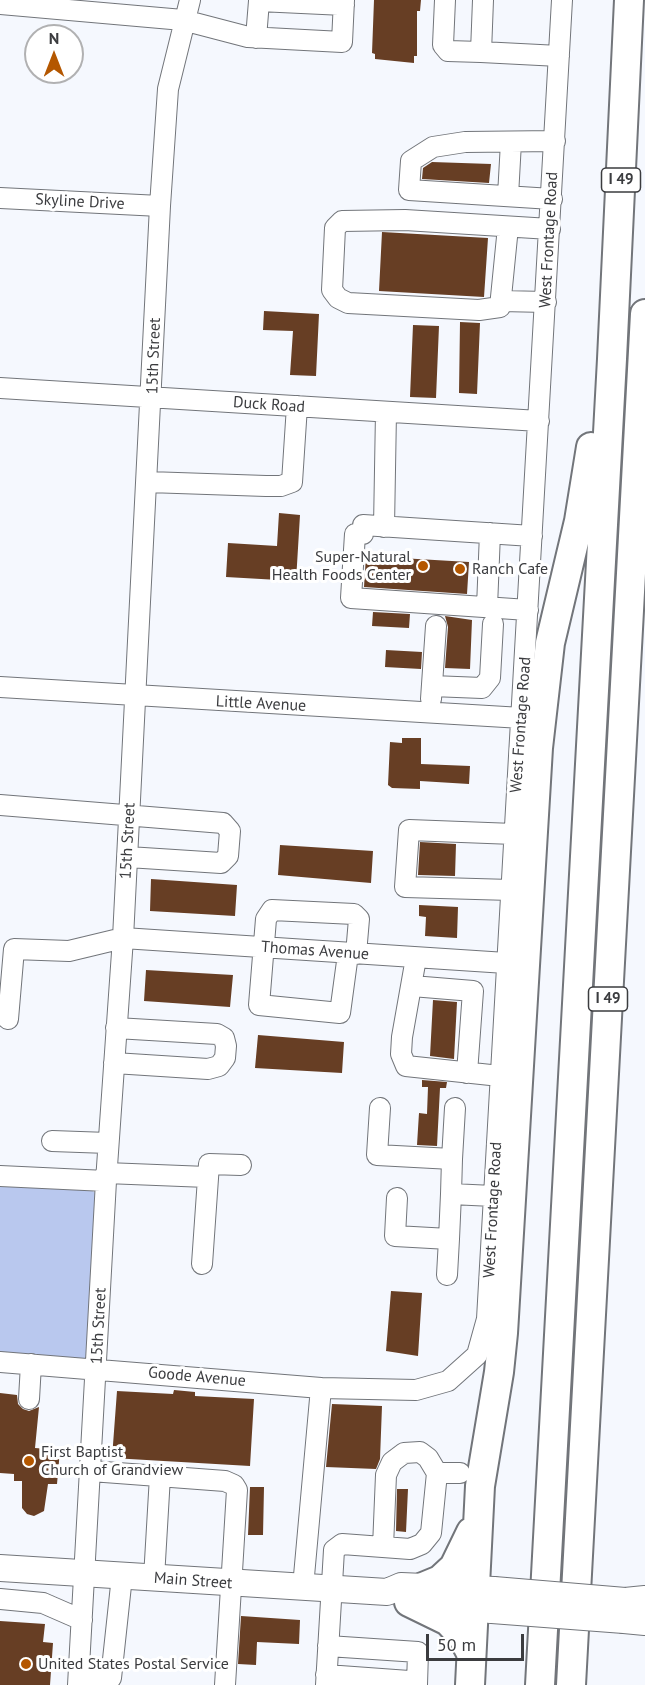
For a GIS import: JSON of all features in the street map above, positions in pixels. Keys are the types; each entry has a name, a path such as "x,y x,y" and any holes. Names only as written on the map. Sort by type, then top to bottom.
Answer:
{"highway":[{"name":"I 49","path":"540,1685 612,359 629,0"},
{"name":"I 49","path":"570,1685 645,314"},
{"path":"470,1685 471,1653 483,1599 477,1522 482,1465 499,1372 503,1333 542,707 550,643 588,470 599,382 612,359"},
{"path":"633,530 638,542 645,669"},
{"path":"406,1594 440,1580 454,1567 477,1522"},
{"path":"406,1594 448,1621 462,1636 471,1653"}],"main road":[{"name":"Main Street","path":"0,1568 332,1588 635,1610"}],"street":[{"name":"15th Street","path":"78,1680 108,1143 128,857 160,206 168,89 183,20 190,0"},
{"path":"445,0 443,45 448,51 559,56"},
{"path":"481,52 483,0"},
{"name":"West Frontage Road","path":"394,1389 416,1390 448,1381 477,1355 487,1319 552,199 561,0"},
{"path":"0,4 183,20 214,30 256,38 342,42 344,3 259,1 256,38"},
{"path":"552,199 409,190 411,161 433,147 465,141 555,141"},
{"path":"508,196 512,142"},
{"name":"Skyline Drive","path":"0,198 160,206"},
{"path":"508,227 500,307 491,310 348,303 338,298 332,290 335,228 342,221 377,219 550,229"},
{"path":"501,301 546,302"},
{"name":"Duck Road","path":"0,388 539,421"},
{"path":"148,482 281,486 292,482 297,406"},
{"path":"384,527 386,412"},
{"path":"528,610 490,616 351,598 355,534 363,534 363,525 532,536"},
{"path":"432,686 482,688 490,678 490,533"},
{"path":"430,714 436,626"},
{"name":"Little Avenue","path":"0,687 522,718"},
{"path":"469,716 471,688"},
{"path":"0,805 223,823 230,831 228,856 221,863 128,857"},
{"path":"511,890 405,887 408,830 514,834"},
{"path":"272,910 354,914 359,919 340,1013 258,1005 262,948 267,919 272,910"},
{"name":"Thomas Avenue","path":"8,1019 14,949 69,951 123,938 506,963"},
{"path":"416,958 402,1037 401,1054 406,1066 500,1076"},
{"path":"412,986 473,992 467,1072"},
{"path":"114,1063 208,1069 219,1066 225,1058 224,1038 217,1034 117,1028"},
{"path":"380,1108 377,1155 452,1159"},
{"path":"447,1275 454,1108"},
{"path":"52,1141 108,1143"},
{"path":"202,1264 209,1164 241,1165"},
{"path":"0,1176 207,1177"},
{"path":"451,1194 493,1196"},
{"path":"397,1198 395,1236 449,1239"},
{"name":"Goode Avenue","path":"0,1362 321,1388 394,1389"},
{"path":"29,1400 31,1364"},
{"path":"303,1587 321,1388"},
{"path":"382,1547 386,1475 392,1462 404,1453 420,1452 428,1458 437,1473 431,1533 422,1544 410,1550 342,1544 334,1550 326,1680 408,1681 412,1685"},
{"path":"91,1471 225,1481 234,1485 238,1499 225,1685"},
{"path":"437,1473 460,1473"},
{"path":"154,1578 160,1476"},
{"path":"38,1602 42,1571"},
{"path":"78,1680 111,1678 122,1576"},
{"path":"0,1599 38,1602 82,1620"},
{"path":"328,1646 418,1652 417,1685"}],"shaded area":[{"path":"0,1184 87,1188 96,1193 88,1358 82,1362 0,1357"}],"building":[{"path":"374,0 421,0 420,11 417,11 417,56 414,56 414,63 375,59 375,54 372,53"},
{"path":"432,162 491,164 489,183 422,179 423,168"},
{"path":"382,232 488,238 484,297 379,291"},
{"path":"264,311 319,314 316,376 290,375 293,331 263,330"},
{"path":"460,322 480,323 477,394 459,393"},
{"path":"413,325 439,326 436,398 410,397"},
{"path":"279,513 300,515 296,581 226,577 228,543 277,546"},
{"path":"366,556 469,562 467,594 364,587"},
{"path":"373,612 410,614 409,628 372,626"},
{"path":"445,616 472,620 470,669 445,668 448,627"},
{"path":"386,650 422,652 421,669 385,667"},
{"path":"402,738 421,738 421,764 470,766 469,784 420,781 420,789 392,788 388,785 390,742 402,743"},
{"path":"420,842 456,844 455,876 418,875"},
{"path":"280,845 373,851 371,883 278,875"},
{"path":"151,879 237,885 235,916 150,911"},
{"path":"419,905 458,907 457,938 425,936 426,917 419,916"},
{"path":"146,970 233,975 230,1007 144,1001"},
{"path":"433,1000 457,1002 454,1059 430,1056"},
{"path":"258,1035 344,1042 342,1073 255,1068"},
{"path":"422,1080 447,1082 446,1088 440,1088 437,1146 417,1145 419,1113 427,1114 428,1087 422,1087"},
{"path":"391,1291 422,1293 418,1356 386,1351"},
{"path":"174,1390 195,1392 195,1396 254,1399 250,1466 112,1458 117,1391 173,1394"},
{"name":"First Baptist Church of Grandview","path":"0,1393 17,1395 18,1404 23,1409 29,1411 39,1407 35,1448 60,1450 57,1484 48,1484 44,1511 34,1516 27,1514 22,1508 22,1481 14,1481 14,1474 0,1473"},
{"path":"332,1404 382,1406 380,1459 376,1469 326,1467"},
{"path":"250,1487 264,1487 263,1535 248,1535"},
{"path":"397,1489 408,1489 406,1532 396,1531"},
{"path":"241,1616 300,1620 299,1644 257,1642 256,1665 238,1664"},
{"name":"United States Postal Service","path":"0,1621 45,1624 43,1642 53,1643 50,1685 0,1685"}],"place":[{"name":"Super-Natural Health Foods Center","path":"423,566"},
{"name":"Ranch Cafe","path":"460,569"},
{"name":"First Baptist Church of Grandview","path":"29,1461"},
{"name":"United States Postal Service","path":"26,1664"}]}
